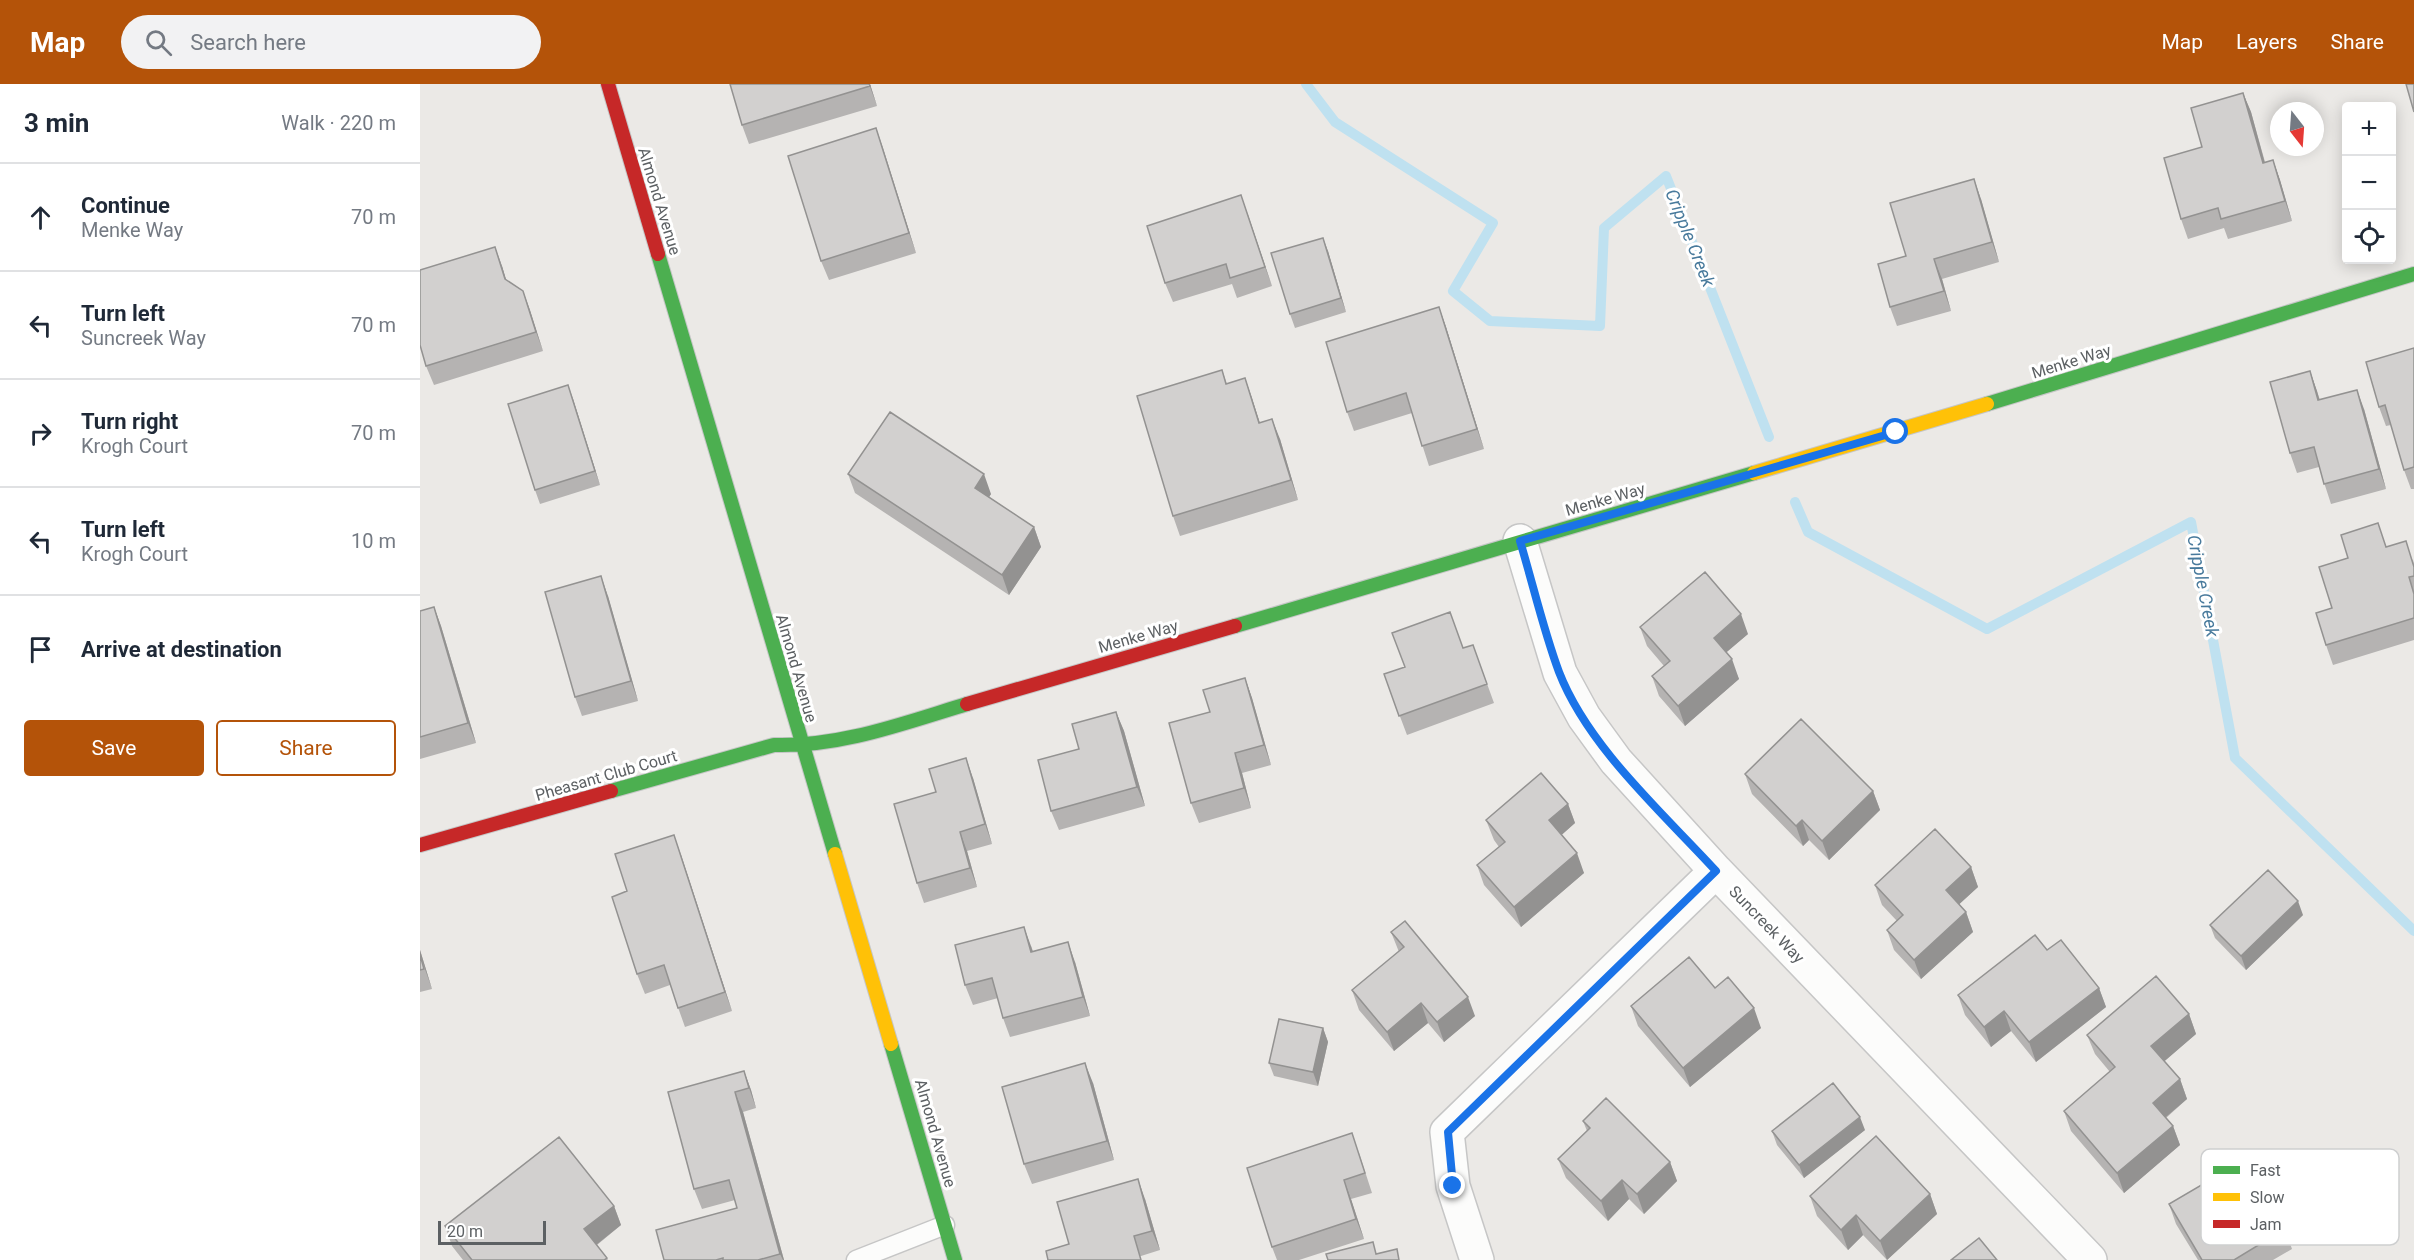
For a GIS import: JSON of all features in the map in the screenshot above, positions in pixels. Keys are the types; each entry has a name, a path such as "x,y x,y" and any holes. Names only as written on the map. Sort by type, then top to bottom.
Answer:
{"street":[{"name":"Almond Avenue","path":"608,84 955,1260"},
{"name":"Menke Way","path":"802,746 852,738 1896,432 2414,274"},
{"name":"Suncreek Way","path":"1520,541 1560,673 1584,717 1616,761 1716,871 2090,1260"},
{"name":"Pheasant Club Court","path":"420,845 774,745 802,746"},
{"path":"1476,1260 1453,1186 1448,1132 1716,871"}],"lane":[{"path":"856,1260 945,1225"}],"building":[{"path":"730,84 869,84 870,86 742,125"},
{"path":"2406,84 2414,84 2414,112"},
{"path":"2243,93 2263,163 2273,160 2285,201 2221,219 2218,208 2181,219 2164,158 2202,147 2191,108"},
{"path":"876,128 909,233 821,261 788,156"},
{"path":"1974,179 1992,242 1934,259 1944,291 1890,307 1878,264 1906,256 1890,203"},
{"path":"1241,195 1265,267 1230,278 1226,264 1165,283 1147,226"},
{"path":"1323,238 1341,298 1290,314 1271,253"},
{"path":"495,247 505,279 523,291 536,332 426,366 420,345 420,270"},
{"path":"1439,307 1477,429 1422,446 1406,393 1347,412 1326,342"},
{"path":"2414,348 2414,467 2404,470 2385,405 2379,407 2366,362"},
{"path":"1222,370 1226,384 1245,378 1259,423 1272,419 1291,480 1173,516 1137,396"},
{"path":"2310,371 2318,400 2357,390 2379,469 2324,484 2314,447 2290,453 2270,382"},
{"path":"568,385 595,471 535,490 508,404"},
{"path":"890,412 984,474 975,488 1034,527 1002,575 848,474"},
{"path":"2378,523 2386,547 2406,541 2414,567 2414,576 2409,577 2414,594 2414,618 2326,645 2316,613 2332,608 2319,567 2348,558 2341,535"},
{"path":"1705,572 1741,614 1714,638 1732,659 1678,706 1652,676 1670,661 1640,627"},
{"path":"601,576 631,681 575,697 545,592"},
{"path":"434,607 468,723 420,737 420,611"},
{"path":"1450,612 1463,648 1473,645 1487,684 1399,716 1384,674 1405,667 1392,633"},
{"path":"1245,678 1264,745 1235,753 1244,788 1191,803 1169,723 1210,712 1203,690"},
{"path":"1116,712 1137,787 1051,811 1038,760 1079,749 1072,724"},
{"path":"1801,719 1873,791 1822,841 1802,820 1796,826 1745,774"},
{"path":"966,758 985,824 960,832 970,868 917,883 894,804 936,792 929,769"},
{"path":"1541,773 1568,804 1549,820 1577,853 1514,907 1477,865 1505,842 1486,820"},
{"path":"1935,829 1971,867 1946,890 1966,912 1914,960 1887,930 1903,915 1875,885"},
{"path":"674,835 725,992 678,1008 664,965 637,974 612,897 627,891 615,854"},
{"path":"2268,870 2298,901 2241,956 2210,925"},
{"path":"1405,921 1468,997 1437,1022 1421,1003 1387,1032 1352,990 1404,947 1391,932"},
{"path":"1024,927 1031,952 1068,942 1083,997 1003,1018 992,978 965,985 955,945"},
{"path":"2035,935 2047,950 2061,940 2099,988 2029,1042 2004,1011 1984,1027 1958,995"},
{"path":"420,955 424,969 420,970"},
{"path":"1689,957 1715,988 1728,977 1754,1008 1683,1068 1631,1006"},
{"path":"2156,976 2189,1014 2151,1046 2180,1079 2153,1103 2173,1126 2117,1173 2064,1111 2115,1067 2087,1035"},
{"path":"1279,1019 1323,1028 1313,1072 1269,1063"},
{"path":"1085,1063 1107,1141 1024,1164 1002,1087"},
{"path":"744,1071 749,1088 735,1092 780,1254 758,1260 723,1260 723,1258 664,1260 656,1230 737,1208 729,1180 694,1189 668,1092"},
{"path":"1833,1083 1860,1117 1799,1165 1772,1131"},
{"path":"1606,1098 1670,1162 1637,1194 1622,1180 1601,1201 1558,1159 1590,1128 1583,1121"},
{"path":"1352,1133 1365,1173 1344,1180 1356,1219 1272,1247 1247,1168"},
{"path":"1876,1136 1930,1194 1880,1241 1856,1215 1841,1230 1810,1196"},
{"path":"559,1137 614,1206 584,1229 607,1258 604,1260 472,1260 445,1226"},
{"path":"1138,1179 1152,1231 1134,1236 1141,1260 1048,1260 1046,1251 1069,1244 1057,1202"},
{"path":"2201,1185 2201,1245 2259,1245 2234,1260 2202,1260 2169,1204"},
{"path":"1979,1238 1997,1260 1951,1260"},
{"path":"1373,1242 1376,1254 1397,1249 1399,1260 1328,1260 1326,1254"}],"waterway":[{"name":"Cripple Creek","path":"1306,84 1335,122 1493,223 1453,291 1490,321 1600,326 1604,228 1666,176 1769,437"},
{"name":"Cripple Creek","path":"1795,502 1808,532 1987,629 2191,522 2235,758 2414,931"}],"traffic: fast":[{"path":"658,254 835,854"},
{"path":"1987,404 2414,274"},
{"path":"1235,626 1754,473"},
{"path":"611,791 774,745 799,745 848,738 967,704"},
{"path":"891,1044 955,1260"}],"traffic: slow":[{"path":"1754,473 1987,404"},
{"path":"835,854 891,1044"}],"traffic: jam":[{"path":"608,84 658,254"},
{"path":"967,704 1235,626"},
{"path":"420,845 611,791"}],"route":[{"path":"1453,1186 1448,1132 1716,871 1616,761 1584,717 1560,673 1520,541 1896,432"}]}
